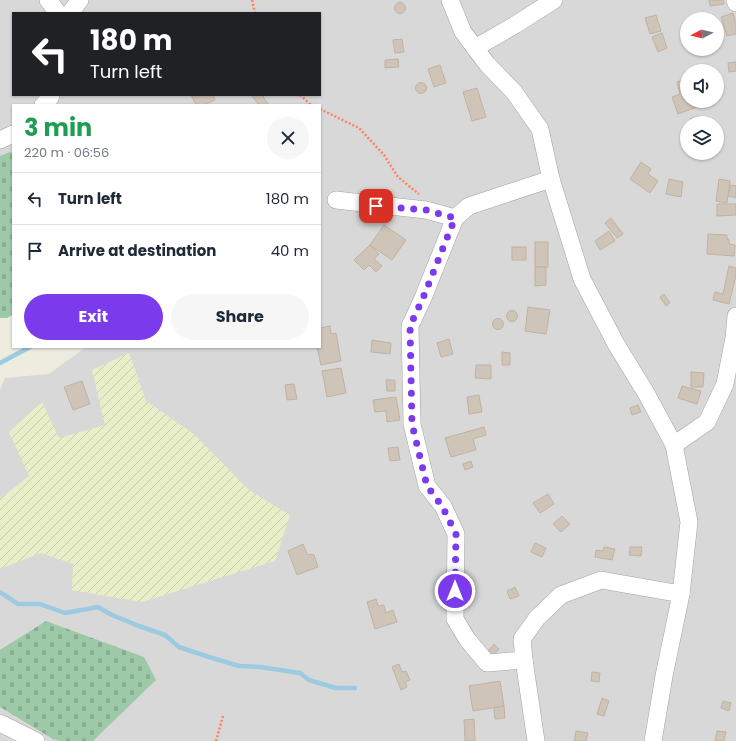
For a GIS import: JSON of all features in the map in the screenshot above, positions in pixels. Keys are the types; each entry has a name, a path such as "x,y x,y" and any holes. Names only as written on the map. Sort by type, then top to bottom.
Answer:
{"street":[{"path":"48,0 57,12"},
{"path":"71,12 80,0"},
{"path":"450,0 463,32 487,64 514,92 540,129 552,179 582,279 616,344 646,393 674,445 689,522 681,594 664,676 653,741"},
{"path":"475,48 554,0"},
{"path":"44,104 51,96"},
{"path":"0,140 12,134"},
{"path":"524,660 487,663 468,639 455,619 456,534 442,506 427,486 412,424 410,326 423,298 455,218 469,206 552,179"},
{"path":"336,200 426,210 455,218"},
{"path":"674,445 707,422 725,384 734,338 736,316"},
{"path":"536,741 522,638 537,618 561,595 601,580 681,594"},
{"path":"0,723 36,741"}],"path":[{"path":"252,0 255,12"},
{"path":"301,96 310,104"},
{"path":"321,109 359,128 384,155 398,177 421,195 426,210"},
{"path":"216,741 223,716"}],"shaded area":[{"path":"0,0 736,0 736,741 0,741 0,390 5,378 49,374 85,348 321,348 321,104 12,104 12,315 7,318 0,318"}],"green space":[{"path":"12,153 12,315 7,318 0,318 0,156"},
{"path":"129,353 146,401 194,434 249,490 290,515 275,561 142,602 72,590 73,564 41,553 0,569 0,499 29,476 9,432 42,402 59,438 105,425 92,370"},
{"path":"46,621 144,657 156,680 93,741 60,741 53,739 0,707 0,650"}],"building":[{"path":"709,0 723,0 724,4 710,6"},
{"path":"398,3 402,3 404,4 404,12 398,13 395,10 395,6"},
{"path":"733,13 736,24 736,34 727,36 724,26 724,16"},
{"path":"656,15 661,31 650,34 645,18"},
{"path":"662,33 667,48 658,52 652,37"},
{"path":"402,39 404,52 395,53 393,40"},
{"path":"398,59 399,67 385,68 385,60"},
{"path":"736,62 736,71 729,72 728,63"},
{"path":"440,65 446,83 434,87 428,69"},
{"path":"680,81 680,94 677,82"},
{"path":"421,82 425,84 427,88 425,92 421,94 417,92 415,88 417,84"},
{"path":"477,88 486,117 472,121 463,92"},
{"path":"680,94 680,108 694,108 678,114 672,97"},
{"path":"192,96 213,96 215,100 205,104 196,104"},
{"path":"252,96 263,96 268,104 258,104"},
{"path":"641,162 651,169 648,174 658,181 650,193 630,179"},
{"path":"669,179 683,182 681,197 666,194"},
{"path":"719,179 730,181 727,203 716,201"},
{"path":"731,185 736,186 736,198 728,196"},
{"path":"717,204 736,204 736,215 717,216"},
{"path":"611,218 623,234 617,238 605,223"},
{"path":"384,225 406,240 392,260 370,245"},
{"path":"609,231 615,241 600,250 595,241"},
{"path":"708,234 727,235 729,244 735,245 734,256 707,254"},
{"path":"535,242 548,242 548,267 535,267"},
{"path":"370,245 379,254 374,259 382,266 376,272 369,265 364,270 354,260"},
{"path":"512,247 526,247 526,260 512,260"},
{"path":"729,266 736,268 736,275 729,304 713,300 715,292 723,294"},
{"path":"535,267 546,267 546,285 535,286"},
{"path":"664,294 670,303 666,306 660,297"},
{"path":"528,307 550,310 546,334 525,331"},
{"path":"512,310 516,312 518,316 516,320 512,322 508,320 506,316 508,312"},
{"path":"498,318 502,320 504,324 502,328 498,330 494,328 492,324 494,320"},
{"path":"330,326 331,334 336,333 341,361 321,365 317,348 321,348 321,328"},
{"path":"449,339 453,354 441,357 437,343"},
{"path":"372,340 391,343 390,354 371,352"},
{"path":"502,352 510,353 510,365 502,365"},
{"path":"476,365 491,365 491,379 475,378"},
{"path":"341,368 346,393 327,397 322,371"},
{"path":"691,372 704,373 703,387 691,387"},
{"path":"386,380 395,380 395,391 387,391"},
{"path":"82,381 90,404 73,410 64,387"},
{"path":"294,384 297,399 287,400 285,385"},
{"path":"682,386 701,391 697,404 678,398"},
{"path":"479,395 482,412 469,414 467,397"},
{"path":"396,397 400,420 387,422 386,411 375,412 373,400"},
{"path":"638,405 641,412 632,415 630,408"},
{"path":"484,427 486,435 473,439 476,450 451,457 445,438"},
{"path":"398,447 400,460 390,461 388,448"},
{"path":"471,461 473,467 465,470 463,464"},
{"path":"548,494 554,504 540,513 533,503"},
{"path":"562,516 570,524 561,532 553,524"},
{"path":"535,543 546,548 542,557 531,552"},
{"path":"303,544 307,554 314,555 318,567 297,575 288,551"},
{"path":"604,547 615,549 612,560 595,557 596,550 603,551"},
{"path":"630,547 642,547 641,556 629,555"},
{"path":"515,587 519,596 510,599 507,591"},
{"path":"376,599 378,606 384,605 386,613 393,610 397,622 375,629 367,602"},
{"path":"494,644 499,649 492,657 487,652"},
{"path":"399,664 402,672 406,671 410,680 405,682 407,687 401,690 392,667"},
{"path":"592,672 600,673 599,682 591,681"},
{"path":"500,681 504,706 473,711 469,686"},
{"path":"602,698 609,701 604,716 597,714"},
{"path":"723,701 731,703 729,711 721,708"},
{"path":"504,706 505,718 495,719 494,708"},
{"path":"474,719 475,741 465,741 464,720"},
{"path":"576,731 588,733 586,741 574,741"},
{"path":"717,731 726,732 724,741 715,741"}],"waterway":[{"path":"0,363 28,348"},
{"path":"0,592 18,604 40,604 65,613 98,607 112,615 165,635 179,647 209,657 239,666 260,667 300,673 309,680 336,688 355,688"}],"route":[{"path":"376,206 426,210 455,218 423,298 410,326 412,424 427,486 442,506 456,534 455,591"}]}
